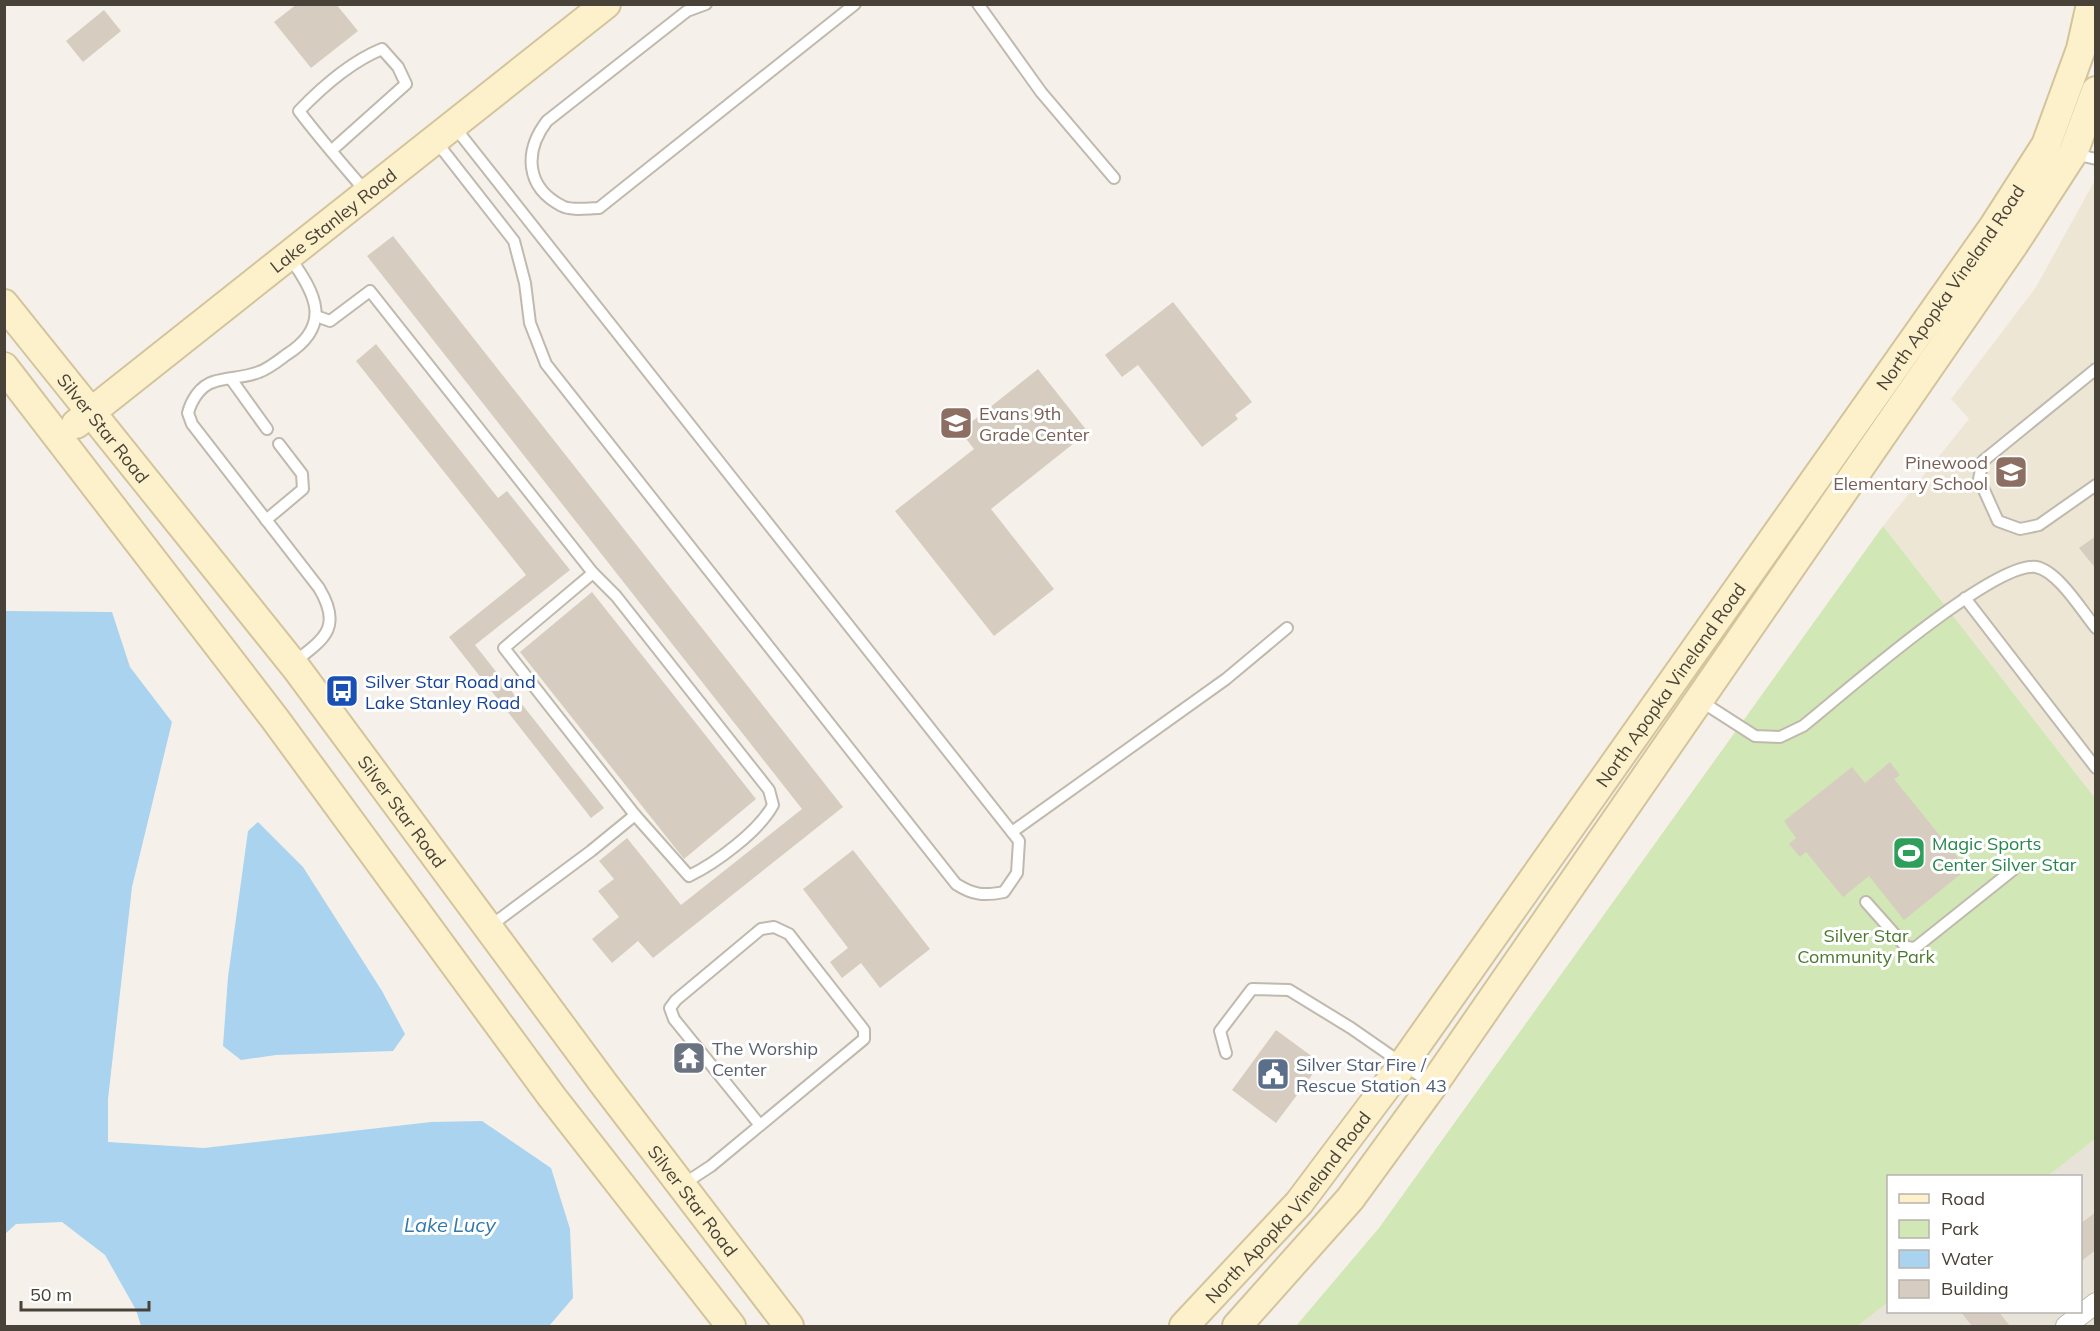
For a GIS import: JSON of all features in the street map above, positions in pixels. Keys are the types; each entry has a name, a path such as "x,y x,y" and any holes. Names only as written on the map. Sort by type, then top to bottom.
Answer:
{"main road":[{"name":"Lake Stanley Road","path":"60,437 606,4"},
{"name":"North Apopka Vineland Road","path":"1184,1326 1299,1203 1403,1064 1994,226 2067,150 2091,4"},
{"name":"North Apopka Vineland Road","path":"1237,1326 1350,1199 1433,1085 1699,700 2067,150 2096,91"},
{"name":"Silver Star Road","path":"4,304 293,663 488,927 789,1326"},
{"path":"4,367 275,719 552,1097 731,1326"}],"street":[{"path":"1673,682 1699,700"},
{"path":"2066,1326 2096,1303"}],"lane":[{"path":"706,4 687,11 548,121 535,138 530,161 538,187 564,208 599,208 855,4"},
{"path":"978,4 1041,92 1114,178"},
{"path":"331,151 406,84 398,67 382,49 360,58 315,94 299,111 331,151 367,194"},
{"path":"444,133 1019,841 1020,859 1017,873 1004,892 985,896 972,894 956,884 546,364 530,322 525,283 514,242 444,133"},
{"path":"289,256 308,284 316,316 311,334 297,348 261,371 213,382 202,388 188,413 192,424 330,605 330,621 323,639 293,663"},
{"path":"316,316 330,321 370,291 593,573 616,596 769,790 773,805 765,820 703,870 689,876 635,815 504,648 593,573"},
{"path":"2096,369 1983,461 1979,479 1998,521 2020,529 2039,525 2096,485"},
{"path":"231,379 267,429"},
{"path":"266,520 303,489 302,474 279,444"},
{"path":"1699,700 1755,736 1780,737 1803,726 1965,598 1999,577 2018,569 2036,567 2054,576 2096,628"},
{"path":"1965,598 2096,768"},
{"path":"1012,832 1226,679 1287,628"},
{"path":"488,927 591,851 635,815"},
{"path":"1866,902 1906,947 1915,948 2014,869"},
{"path":"682,1185 711,1166 864,1039 864,1030 789,934 774,927 761,929 676,1000 670,1008 674,1019 759,1124"},
{"path":"1226,1053 1220,1031 1252,989 1289,990 1351,1028 1433,1085"}],"shaded area":[{"name":"Pinewood Elementary School","path":"2095,180 2095,798 1883,526 1969,419 1951,399 2036,287"},
{"path":"2095,1139 2095,1326 1858,1326 1887,1303 1887,1313 2082,1313 2082,1175 2049,1175"}],"green space":[{"name":"Silver Star Community Park","path":"1883,526 2095,798 2095,1139 2049,1175 1887,1175 1887,1303 1858,1326 1296,1326 1379,1228"}],"water":[{"name":"Lake Lucy","path":"5,611 112,612 130,667 172,722 132,887 108,1099 108,1142 204,1148 431,1122 482,1121 551,1168 570,1229 573,1298 549,1326 141,1326 136,1310 105,1255 62,1222 16,1224 5,1234"},
{"path":"258,822 303,867 382,991 405,1034 393,1051 276,1055 241,1060 223,1046 228,977 248,831"}],"building":[{"path":"297,4 336,4 358,31 311,68 274,22"},
{"path":"104,10 121,31 83,62 66,41"},
{"path":"393,236 843,807 653,958 638,941 612,963 592,939 619,917 598,891 614,879 599,861 627,838 681,905 802,809 367,256"},
{"path":"1173,302 1252,402 1235,415 1238,419 1202,447 1138,365 1122,377 1105,355"},
{"path":"376,344 498,498 507,491 570,570 475,645 604,808 591,818 449,637 526,575 356,361"},
{"path":"1038,369 1088,432 991,509 1054,589 994,636 895,511 974,449 960,431"},
{"path":"2096,536 2096,569 2079,548"},
{"path":"592,592 756,799 684,859 520,652"},
{"path":"1890,762 1900,775 1894,779 1967,869 1904,920 1869,876 1843,897 1806,852 1800,857 1789,844 1796,838 1784,821 1852,767 1865,783"},
{"path":"853,850 930,949 880,988 861,963 842,978 830,962 848,948 803,889"},
{"path":"1276,1030 1321,1063 1276,1123 1232,1090"},
{"path":"2096,1212 2096,1250 2082,1260 2082,1222"},
{"path":"1962,1313 2000,1313 2010,1326 1972,1326"}],"place":[{"name":"Evans 9th Grade Center","path":"956,423"},
{"name":"Pinewood Elementary School","path":"2011,472"},
{"name":"Silver Star Road and Lake Stanley Road","path":"342,691"},
{"name":"Magic Sports Center Silver Star","path":"1909,853"},
{"name":"The Worship Center","path":"689,1058"},
{"name":"Silver Star Fire / Rescue Station 43","path":"1273,1074"}]}
